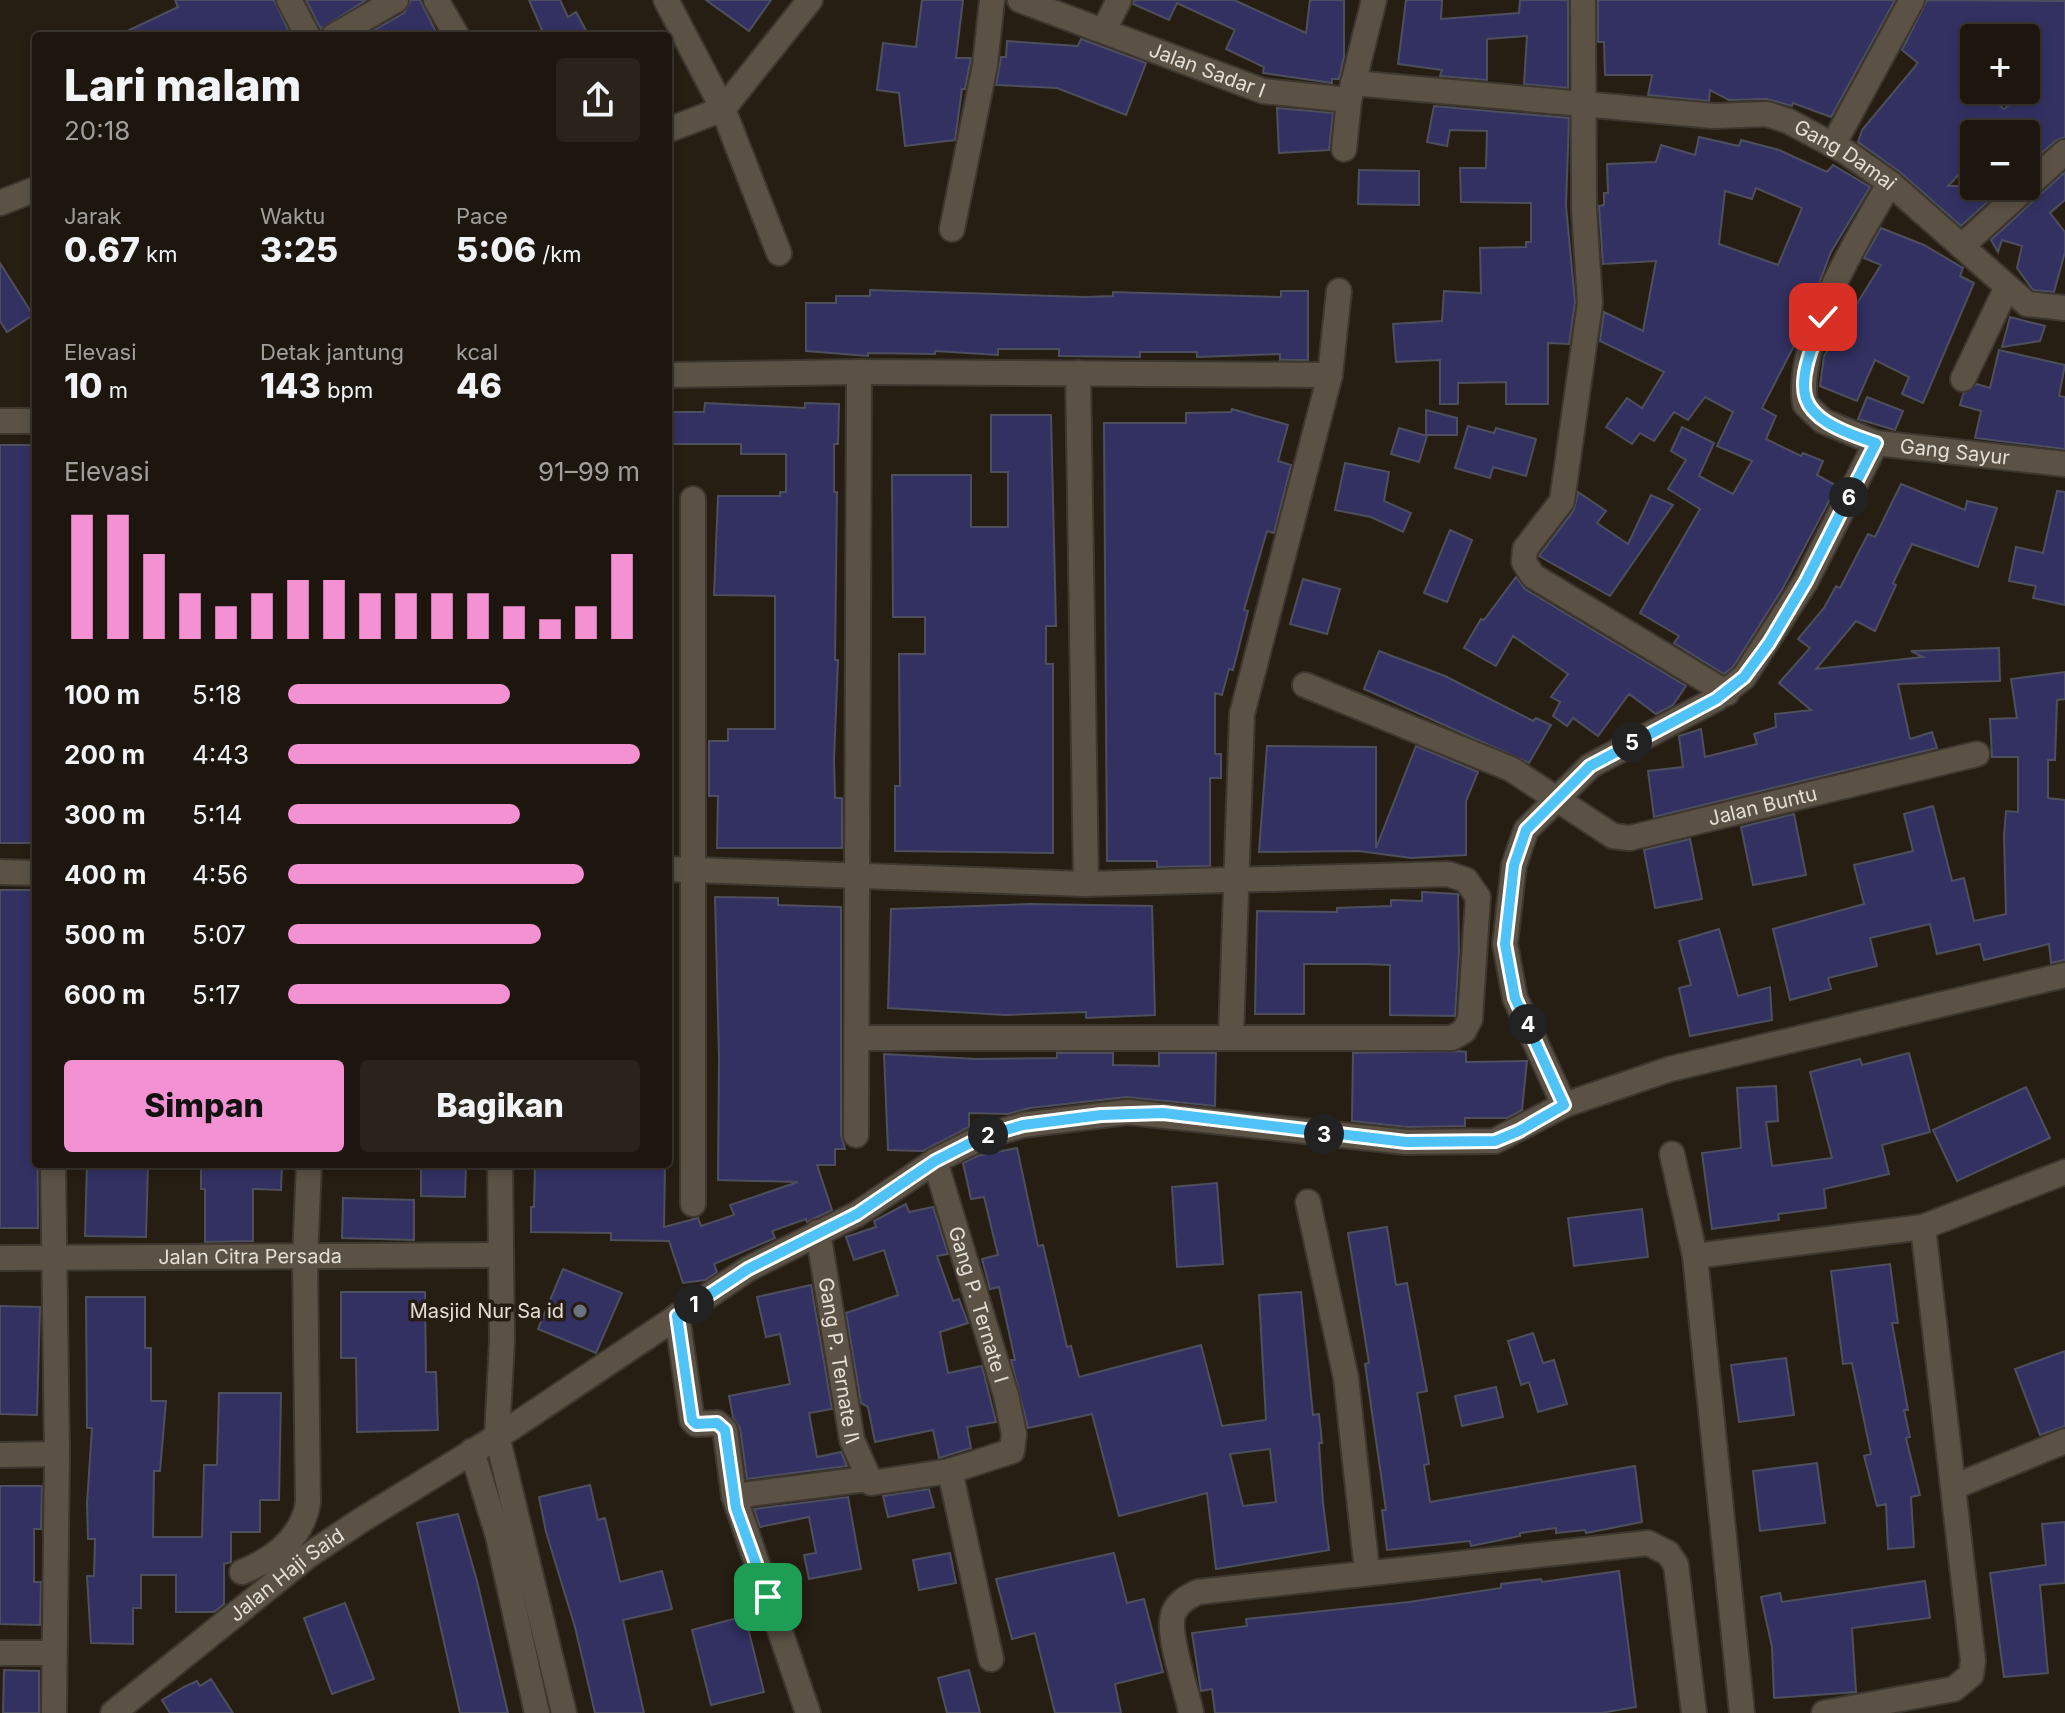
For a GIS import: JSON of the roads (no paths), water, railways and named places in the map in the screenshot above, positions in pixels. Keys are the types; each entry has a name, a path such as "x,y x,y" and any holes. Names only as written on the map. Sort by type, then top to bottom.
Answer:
{"street":[{"path":"289,0 306,32"},
{"path":"341,32 396,0"},
{"path":"436,0 455,32"},
{"path":"666,0 723,109 779,253"},
{"path":"672,128 723,109 810,0"},
{"path":"952,229 985,65 992,0"},
{"name":"Jalan Sadar I","path":"1020,0 1263,91 1351,91 1583,103"},
{"path":"1104,30 1119,0"},
{"path":"1344,149 1351,91 1374,0"},
{"path":"1583,0 1590,303 1562,501 1525,549 1524,562 1533,576 1727,693"},
{"path":"1833,145 1912,0"},
{"name":"Gang Damai","path":"1583,103 1714,116 1767,114 1788,121 1833,145 1890,183 2027,304 2065,308"},
{"path":"1963,245 2065,152"},
{"name":"Gang Sayur","path":"1890,183 1847,255 1807,360 1803,385 1805,404 1823,421 1876,443 2065,464"},
{"path":"0,203 32,195"},
{"path":"1963,379 2007,287"},
{"path":"1231,1037 1242,714 1330,375 1339,291"},
{"path":"672,375 859,372 1330,375"},
{"path":"856,1135 854,874 859,372"},
{"path":"1078,373 1086,884"},
{"path":"0,421 32,421"},
{"path":"1564,1105 1515,998 1505,944 1514,865 1526,830 1590,766 1727,693 1744,677 1777,631 1876,443"},
{"path":"693,499 693,1204"},
{"name":"Jalan Buntu","path":"1305,685 1464,747 1511,769 1613,836 1630,838 1977,754"},
{"path":"672,869 1086,884 1448,874 1466,880 1478,897 1470,1019 1464,1031 1452,1038 857,1038"},
{"path":"0,872 32,873"},
{"name":"Jalan Haji Said","path":"113,1713 138,1706 309,1555 504,1432 748,1269 857,1214 935,1161 982,1137 1023,1125 1128,1112 1163,1113 1406,1142 1495,1141 1564,1105 1670,1069 2065,975"},
{"path":"1672,1154 1695,1256 1742,1713"},
{"name":"Gang P. Ternate I","path":"935,1161 1006,1395 1014,1434 1012,1451 950,1471"},
{"path":"53,1168 57,1454 54,1713"},
{"path":"242,1572 288,1543 305,1515 305,1259 309,1168"},
{"path":"500,1168 504,1432 564,1713"},
{"path":"1695,1256 1923,1227 2065,1172"},
{"path":"1308,1202 1346,1378 1367,1571"},
{"path":"1824,1713 1954,1689 1964,1684 1971,1675 1973,1661 1956,1486 1923,1227"},
{"name":"Gang P. Ternate II","path":"818,1232 852,1440 869,1481"},
{"name":"Jalan Citra Persada","path":"0,1258 172,1255 305,1259 499,1255"},
{"path":"677,1316 692,1420 696,1424 717,1423 725,1430 734,1496 808,1713"},
{"path":"1956,1486 2065,1441"},
{"path":"472,1451 498,1536 537,1713"},
{"path":"0,1455 57,1454"},
{"path":"734,1496 950,1471 991,1659"},
{"path":"1191,1713 1172,1631 1172,1614 1182,1601 1198,1592 1367,1571 1648,1543 1668,1553 1676,1565 1694,1713"},
{"path":"0,1653 54,1653"}],"place":[{"name":"Masjid Nur Sa id","path":"580,1311"}]}
